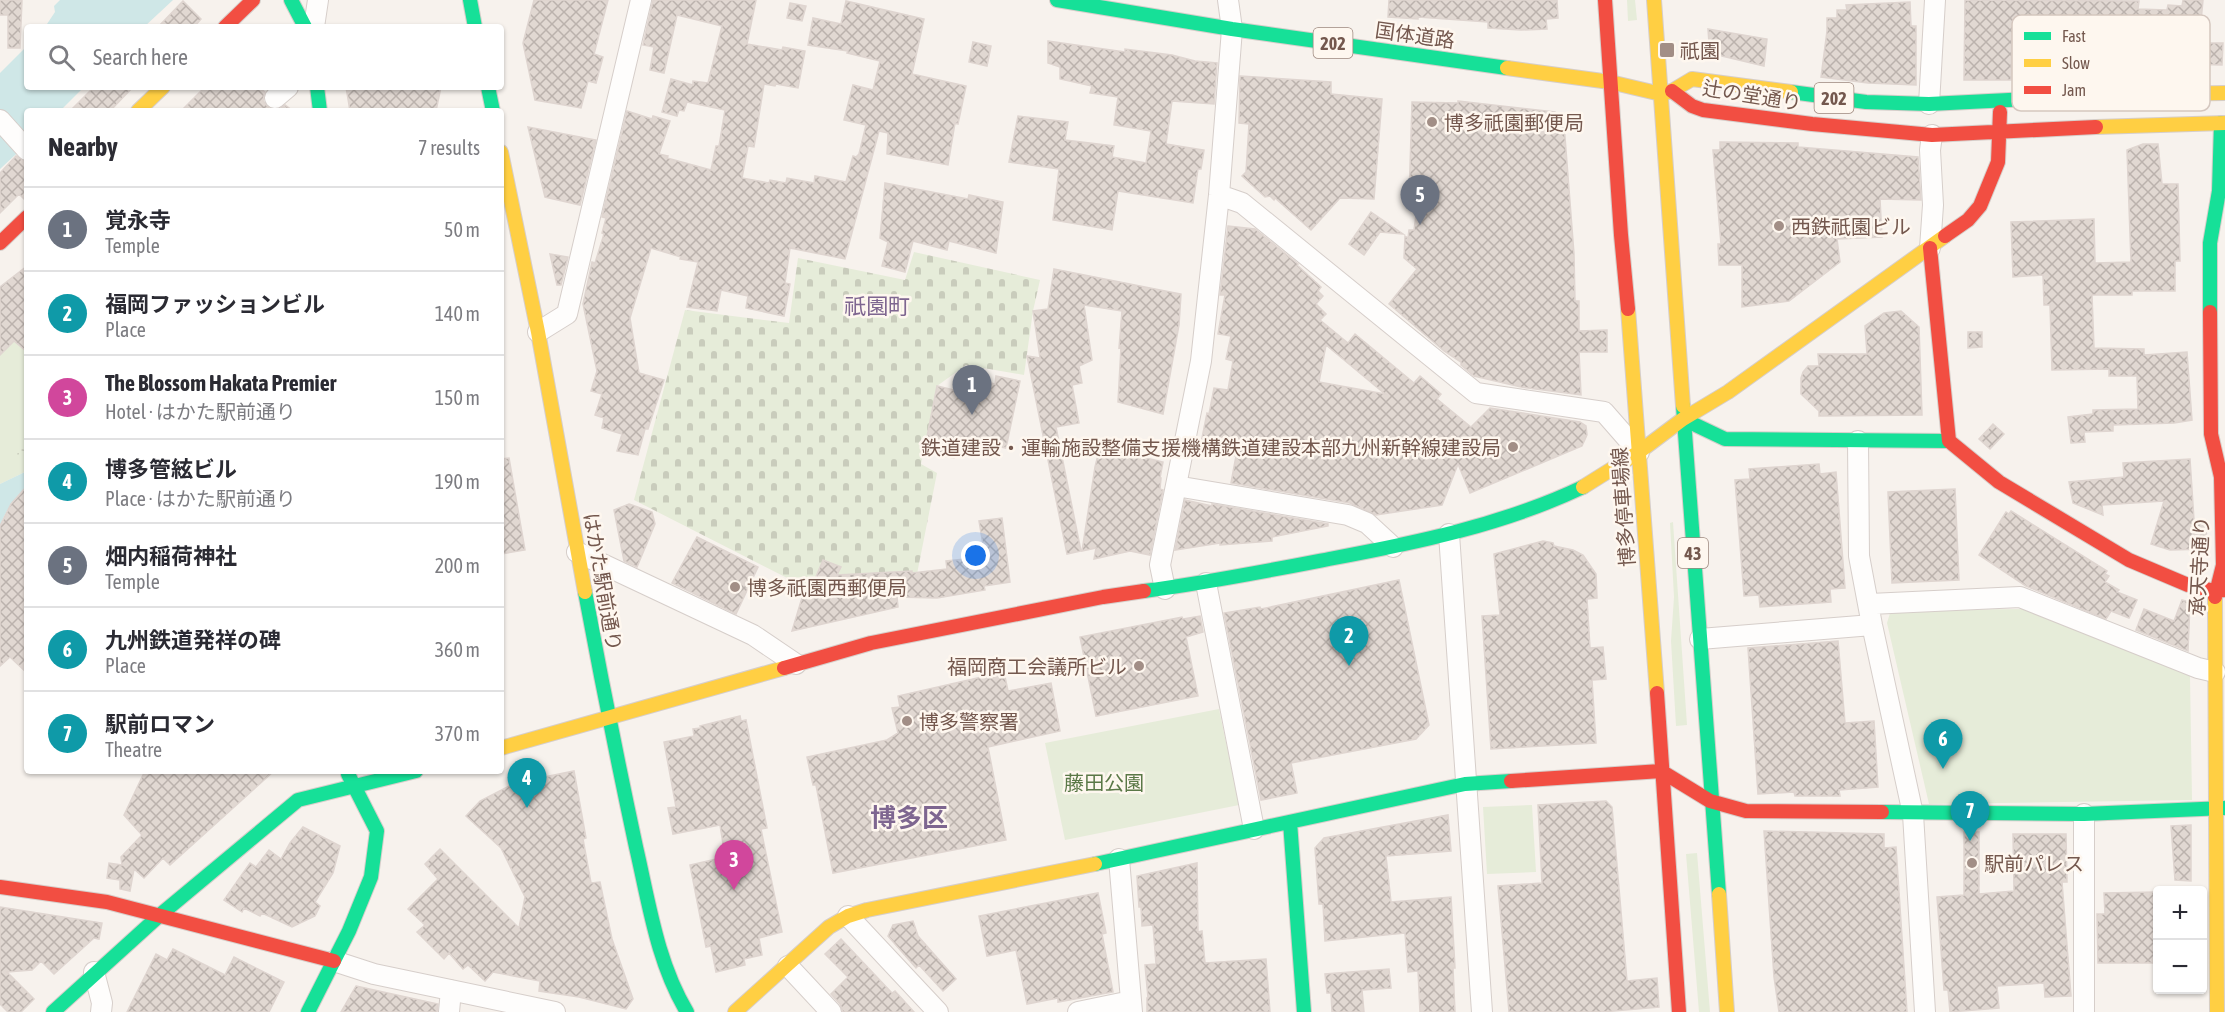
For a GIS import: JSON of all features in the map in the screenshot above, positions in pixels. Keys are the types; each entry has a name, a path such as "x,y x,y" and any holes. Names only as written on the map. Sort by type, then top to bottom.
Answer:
{"main road":[{"path":"228,24 253,0"},
{"path":"291,0 303,24"},
{"path":"470,0 474,24"},
{"name":"国体道路","path":"1057,0 1232,29 1610,82 1667,93"},
{"name":"博多停車場線","path":"1605,0 1679,1012"},
{"name":"43","path":"1654,0 1667,93 1683,419 1727,1012"},
{"name":"辻の堂通り","path":"1667,93 1692,79 1866,102 1929,104 2012,99"},
{"path":"141,108 160,90"},
{"path":"317,90 320,108"},
{"path":"488,90 492,108"},
{"name":"辻の堂通り","path":"1667,93 1703,110 1812,124 1932,135 2223,123"},
{"name":"辻の堂通り","path":"2210,93 2225,93"},
{"path":"504,747 871,643 1103,597 1206,583 1449,534 1504,519 1582,488 1639,452 1683,419 1728,392 1968,220 1980,206 1998,162 2001,100"},
{"name":"承天寺通り","path":"2217,1012 2221,988 2221,808 2215,672 2223,565 2221,477 2211,434 2210,243 2219,191 2223,123"},
{"name":"はかた駅前通り","path":"504,167 538,332 608,719 657,946 678,997 687,1012"},
{"path":"0,243 24,220"},
{"path":"1930,248 1949,441"},
{"path":"1683,419 1725,439 1949,441 1999,482 2129,560 2188,585 2220,590"},
{"path":"735,1012 830,927 848,916 867,910 1119,859 1465,784 1661,771 1710,801 1746,811 2084,814 2221,808"},
{"path":"308,1012 334,962 371,877 377,831 348,774"},
{"path":"354,774 356,787"},
{"path":"53,1012 94,972 298,800 405,774"},
{"path":"1290,822 1304,1012"},
{"path":"0,887 107,902 334,962"}],"street":[{"path":"314,24 318,0"},
{"path":"538,332 567,314 641,0"},
{"path":"1164,589 1160,565 1201,361 1219,195 1232,29 1228,0"},
{"path":"1929,104 1935,0"},
{"path":"0,120 24,146"},
{"path":"1930,248 1933,205 1930,150 1932,135"},
{"path":"1219,195 1242,203 1476,393 1604,412 1639,452"},
{"path":"1857,441 1859,556 1913,814 1925,1012"},
{"path":"1176,486 1348,515 1367,523 1393,546"},
{"path":"1449,534 1482,1012"},
{"path":"577,552 753,635 796,664"},
{"path":"1206,583 1254,829"},
{"path":"1870,604 2020,597 2198,668 2215,672"},
{"path":"1700,639 1872,625"},
{"path":"2084,814 2084,1012"},
{"path":"1078,1012 1132,1007 1119,859"},
{"path":"848,916 938,1012"},
{"path":"334,962 374,974 555,1012"},
{"path":"788,966 831,1012"},
{"path":"94,972 102,1003 101,1012"},
{"path":"448,1012 451,990"}],"green space":[{"path":"1627,0 1635,0 1637,20 1628,21"},
{"path":"914,252 1040,280 1024,375 966,365 937,386 921,464 937,473 917,574 803,586 634,500 685,310 789,323 798,258 905,280"},
{"path":"14,341 24,348 24,472 0,484 0,355"},
{"path":"24,444 24,464 13,463 10,456 12,453 22,453 21,446"},
{"path":"1673,522 1687,725 1676,726 1671,641 1674,597 1670,523"},
{"path":"2028,609 2070,624 2190,676 2192,800 1929,804 1887,623 1891,610"},
{"name":"藤田公園","path":"1219,709 1239,805 1065,840 1045,743"},
{"path":"1532,805 1536,872 1487,874 1483,807"},
{"path":"1697,853 1710,1012 1699,1012 1686,854"}],"water":[{"path":"60,0 173,0 147,24 47,24 55,12 54,6"},
{"path":"24,49 24,90 81,90 63,108 24,108 24,147 0,169 0,73"},
{"path":"24,472 24,496 10,506 0,526 0,484"}],"building":[{"path":"0,0 22,0 20,48 8,48 8,15 0,15"},
{"path":"534,0 608,0 594,54 603,57 596,83 588,81 581,108 535,100 523,43"},
{"path":"653,0 756,0 747,44 805,51 798,88 764,84 754,147 748,146 742,178 769,183 770,180 786,183 787,178 814,183 815,176 846,182 853,156 856,157 859,154 866,125 844,120 853,85 873,90 880,61 847,53 848,51 808,45 813,18 841,24 846,1 924,19 912,74 966,86 958,124 955,123 948,165 887,154 888,133 879,131 845,259 790,248 785,283 790,284 784,316 746,308 748,296 721,290 717,311 687,307 698,262 680,259 681,257 651,248 630,318 639,373 664,380 648,429 645,429 638,455 617,451 622,434 602,428 604,418 595,415 602,394 591,391 597,371 583,304 592,262 595,263 604,234 602,233 606,218 602,217 627,111 652,119 653,116 670,121 659,154 711,170 716,146 719,146 725,110 687,102 684,111 679,110 677,116 662,112 671,79 693,85 693,81 708,83 722,26 677,15 664,73 650,70 654,47 643,45"},
{"path":"1389,0 1557,0 1558,18 1546,19 1547,29 1488,28 1488,22 1388,17"},
{"path":"1965,0 2139,1 2138,9 2167,10 2168,5 2182,6 2183,0 2203,0 2202,15 2012,15 2011,80 1964,80"},
{"path":"183,1 201,19 197,24 161,24"},
{"path":"1910,2 1911,26 1916,26 1916,85 1868,83 1821,77 1827,18 1837,18 1837,10 1847,10 1846,5"},
{"path":"790,3 806,6 802,21 787,18"},
{"path":"1708,29 1767,39 1764,66 1722,56 1709,43"},
{"path":"1048,41 1125,52 1125,49 1172,55 1195,61 1217,63 1214,104 1172,101 1166,144 1204,150 1201,169 1198,169 1193,203 1118,191 1112,230 1053,220 1059,169 1009,162 1018,116 1068,122 1065,140 1114,146 1112,157 1146,163 1151,131 1114,125 1118,97 1090,93 1092,86 1060,79 1060,67 1048,63"},
{"path":"973,42 991,46 987,66 969,62"},
{"path":"2210,43 2223,43 2222,65 2210,65"},
{"path":"1240,76 1331,82 1331,94 1382,99 1374,199 1340,198 1311,230 1275,198 1274,200 1270,196 1265,197 1242,176 1246,172 1249,124 1239,123"},
{"path":"91,90 130,90 113,108 73,108"},
{"path":"202,90 262,90 265,92 263,101 269,108 184,108"},
{"path":"346,90 440,90 437,108 350,108"},
{"path":"1458,101 1555,112 1564,124 1574,254 1575,301 1579,301 1579,331 1607,330 1607,352 1579,352 1581,395 1521,387 1474,376 1461,365 1461,362 1444,351 1389,304 1417,269 1404,258 1405,236 1408,238 1409,230 1414,230 1418,200 1409,200 1412,102 1458,103"},
{"path":"528,127 596,140 580,205 545,197"},
{"path":"1720,142 1798,143 1798,147 1918,157 1921,200 1880,199 1882,237 1837,239 1840,262 1789,301 1742,307 1742,265 1719,265 1718,244 1721,244 1713,150 1720,150"},
{"path":"2143,144 2158,144 2162,184 2178,184 2180,261 2175,261 2175,291 2132,291 2132,295 2092,295 2094,348 2144,349 2144,355 2187,352 2192,420 2174,423 2113,425 2113,431 2084,432 2085,442 2071,443 2068,417 2093,414 2093,410 2138,409 2137,376 2109,376 2109,369 2052,370 2050,305 2044,305 2043,275 2013,277 2011,222 2094,219 2095,263 2131,262 2127,150"},
{"path":"16,156 24,160 24,199 19,194 0,213 0,173"},
{"path":"885,183 968,199 969,195 1003,202 996,253 949,241 947,250 913,241 905,272 882,266 888,242 880,238"},
{"path":"1371,212 1403,234 1380,232 1364,255 1349,244"},
{"path":"1228,226 1255,229 1298,264 1321,287 1318,291 1323,296 1316,304 1326,314 1320,320 1348,343 1355,334 1414,383 1420,376 1441,394 1437,399 1471,427 1490,408 1580,422 1586,426 1587,435 1582,446 1470,493 1458,464 1442,505 1376,515 1350,503 1231,483 1236,456 1200,448 1214,388 1228,390 1233,361 1226,359 1231,336 1218,334 1225,295 1220,295","holes":["1326,345 1385,394 1319,382"]},
{"path":"550,254 568,257 561,285 557,285"},
{"path":"24,268 24,349 14,341 0,355 0,287"},
{"path":"1054,269 1181,294 1179,325 1163,414 1118,402 1122,311 1084,305 1092,360 1079,366 1082,383 1072,385 1079,423 1056,427 1081,551 1067,554 1027,356 1040,358 1033,311 1048,309"},
{"path":"1901,311 1919,327 1922,415 1819,416 1819,411 1801,394 1803,372 1808,366 1819,366 1818,354 1867,354 1865,326 1884,313"},
{"path":"1968,332 1982,332 1982,347 1968,348"},
{"path":"996,376 1020,381 1006,448 958,438 954,458 924,452 937,386 962,392 966,377 995,384"},
{"path":"1993,424 2004,434 1990,449 1979,439"},
{"path":"1118,446 1117,451 1163,462 1160,489 1163,490 1150,555 1130,551 1094,559 1096,548 1082,551 1095,467 1100,447"},
{"path":"509,458 525,550 504,554 504,459"},
{"path":"2190,459 2194,520 2206,520 2207,549 2170,550 2151,544 2164,501 2102,505 2103,515 2073,503 2069,482 2124,477 2123,463"},
{"path":"1819,464 1820,474 1836,472 1845,588 1830,589 1831,602 1760,607 1759,595 1744,596 1735,480 1750,479 1749,469"},
{"path":"24,489 24,670 10,657 0,666 0,526 11,504"},
{"path":"1955,489 1959,580 1892,583 1888,492"},
{"path":"1185,500 1328,524 1328,526 1272,537 1272,541 1220,545 1220,543 1175,550"},
{"path":"629,504 652,512 655,524 637,567 624,561 614,510"},
{"path":"2011,511 2107,571 2105,574 2109,576 2105,582 2119,590 2117,592 2137,600 2129,618 2111,611 2106,619 2026,586 1979,555 2006,512 2009,514"},
{"path":"1002,518 1010,582 984,586 985,590 937,598 897,597 898,607 792,631 804,591 810,591 823,560 841,567 837,575 912,571 912,573 947,569 946,561 985,557 979,521"},
{"path":"697,537 758,567 736,614 672,583"},
{"path":"1543,541 1583,555 1596,574 1597,598 1587,599 1590,648 1603,647 1606,679 1592,680 1596,743 1491,749 1482,616 1500,615 1494,554"},
{"path":"1399,580 1429,725 1416,739 1291,763 1297,793 1261,800 1224,613 1260,607 1261,609"},
{"path":"2182,600 2190,602 2188,651 2136,630 2144,609 2174,621"},
{"name":"福岡商工会議所ビル","path":"1200,616 1203,632 1186,637 1198,696 1096,716 1080,637 1182,617 1183,619"},
{"path":"1838,641 1845,723 1874,721 1878,787 1839,790 1840,796 1795,796 1794,792 1758,794 1748,648"},
{"path":"1004,672 1008,691 1051,683 1060,731 988,747 1006,840 833,873 816,785 813,785 807,757 887,740 898,733 892,708 900,707 898,696"},
{"path":"740,716 741,721 746,720 767,828 761,829 782,932 759,938 762,955 744,959 745,965 716,972 711,946 706,947 690,865 725,857 720,825 673,834 668,808 676,807 664,742 694,736 693,729"},
{"path":"574,771 586,838 583,839 591,883 600,882 612,939 633,999 626,1009 579,997 539,991 540,981 493,972 485,981 468,965 463,969 449,953 444,959 417,932 425,925 408,909 438,879 425,864 440,849 519,928 525,897 501,848 466,816 480,801 515,783"},
{"path":"271,774 170,865 163,858 144,878 134,869 130,891 120,889 120,880 107,878 109,863 122,865 121,857 142,835 124,815 143,775"},
{"path":"1606,801 1612,807 1627,981 1657,978 1659,1007 1602,1012 1509,1012 1498,886 1542,883 1538,805"},
{"path":"1448,815 1451,851 1386,856 1391,902 1451,897 1455,1012 1420,1012 1418,971 1408,972 1405,933 1325,941 1323,904 1319,904 1315,848 1324,838"},
{"path":"2191,825 2191,881 2175,880 2171,826"},
{"path":"303,827 340,846 333,873 315,902 320,906 315,916 292,927 262,913 260,916 244,908 242,912 224,900 250,863 256,867 269,850 281,859"},
{"path":"1764,831 1884,834 1884,848 1896,847 1907,1012 1779,1012 1774,977"},
{"path":"1964,832 1979,832 1979,894 2014,891 2013,834 2066,834 2067,882 2062,882 2071,996 2045,997 2044,983 1997,986 1999,1008 1950,1012 1948,990 1944,990 1937,897 1964,895"},
{"path":"1197,863 1198,932 1202,931 1205,963 1266,959 1270,1012 1147,1012 1145,965 1156,964 1153,925 1142,926 1137,876"},
{"path":"2153,892 2153,963 2098,963 2097,914 2105,914 2104,893"},
{"path":"1098,893 1106,933 1102,934 1113,992 1058,1002 1058,998 1027,1004 1016,950 987,956 979,916"},
{"path":"0,907 102,923 99,939 94,938 54,974 41,961 32,970 7,972 34,999 21,1012 8,1012 0,1004"},
{"path":"913,921 918,936 956,979 943,991 919,965 916,968 888,936 893,925"},
{"path":"841,939 892,993 895,991 914,1012 843,1012 840,1004 831,994 848,977 825,954"},
{"path":"173,949 225,975 234,957 284,982 269,1012 127,1012 156,954 167,960"},
{"path":"1389,969 1391,988 1362,990 1364,1012 1332,1012 1331,993 1327,993 1325,974"},
{"path":"356,986 438,1004 437,1012 341,1012"}],"traffic: fast":[{"path":"291,0 303,24"},
{"path":"470,0 474,24"},
{"path":"1057,0 1232,29 1507,68"},
{"path":"317,90 320,108"},
{"path":"489,90 492,108"},
{"path":"1791,92 1866,102 1929,104 2012,100"},
{"path":"2210,312 2210,243 2219,191 2221,123"},
{"path":"1683,406 1719,894"},
{"path":"1683,419 1725,439 1949,441"},
{"path":"1144,591 1260,572 1426,539 1522,512 1583,487"},
{"path":"585,592 650,911 668,973 687,1012"},
{"path":"308,1012 349,931 371,877 377,831 348,774"},
{"path":"53,1012 160,915 298,800 404,774"},
{"path":"1095,864 1465,784 1511,781"},
{"path":"1882,812 2084,814 2225,808"},
{"path":"1290,822 1304,1012"}],"traffic: slow":[{"path":"1654,0 1683,406"},
{"path":"1507,68 1610,82 1661,94 1672,91 1692,79 1791,92"},
{"path":"141,108 160,90"},
{"path":"2210,93 2225,93"},
{"path":"2096,127 2225,123"},
{"path":"504,167 538,332 585,592"},
{"path":"1583,487 1639,452 1683,419 1728,392 1945,236"},
{"path":"1628,309 1657,693"},
{"path":"2215,597 2217,1012"},
{"path":"504,747 784,668"},
{"path":"735,1012 829,927 848,916 867,910 1095,864"},
{"path":"1719,894 1727,1012"}],"traffic: jam":[{"path":"228,24 253,0"},
{"path":"1605,0 1628,309"},
{"path":"1672,91 1692,106 1703,110 1812,124 1932,135 2096,127"},
{"path":"1945,236 1968,220 1980,206 1998,162 2000,112"},
{"path":"0,243 24,220"},
{"path":"1930,248 1949,441 1999,482 2129,560 2188,585 2215,591 2225,590"},
{"path":"2210,312 2211,434 2221,477 2223,565 2215,597"},
{"path":"784,668 871,643 1144,591"},
{"path":"1657,693 1679,1012"},
{"path":"1511,781 1661,771 1710,801 1746,811 1882,812"},
{"path":"0,887 107,902 334,961"}],"place":[{"name":"祇園","path":"1667,50"},
{"name":"博多祇園郵便局","path":"1432,122"},
{"name":"畑内稲荷神社","path":"1420,225"},
{"name":"西鉄祇園ビル","path":"1779,226"},
{"name":"覚永寺","path":"972,415"},
{"name":"鉄道建設・運輸施設整備支援機構鉄道建設本部九州新幹線建設局","path":"1513,447"},
{"name":"博多祇園西郵便局","path":"735,587"},
{"name":"福岡商工会議所ビル","path":"1139,666"},
{"name":"福岡ファッションビル","path":"1349,666"},
{"name":"博多警察署","path":"907,721"},
{"name":"九州鉄道発祥の碑","path":"1943,769"},
{"name":"博多管絃ビル","path":"527,808"},
{"name":"駅前ロマン","path":"1970,841"},
{"name":"駅前パレス","path":"1972,863"},
{"name":"The Blossom Hakata Premier","path":"734,890"}],"district":[{"name":"祇園町","path":"877,306"},
{"name":"博多区","path":"909,818"}]}
